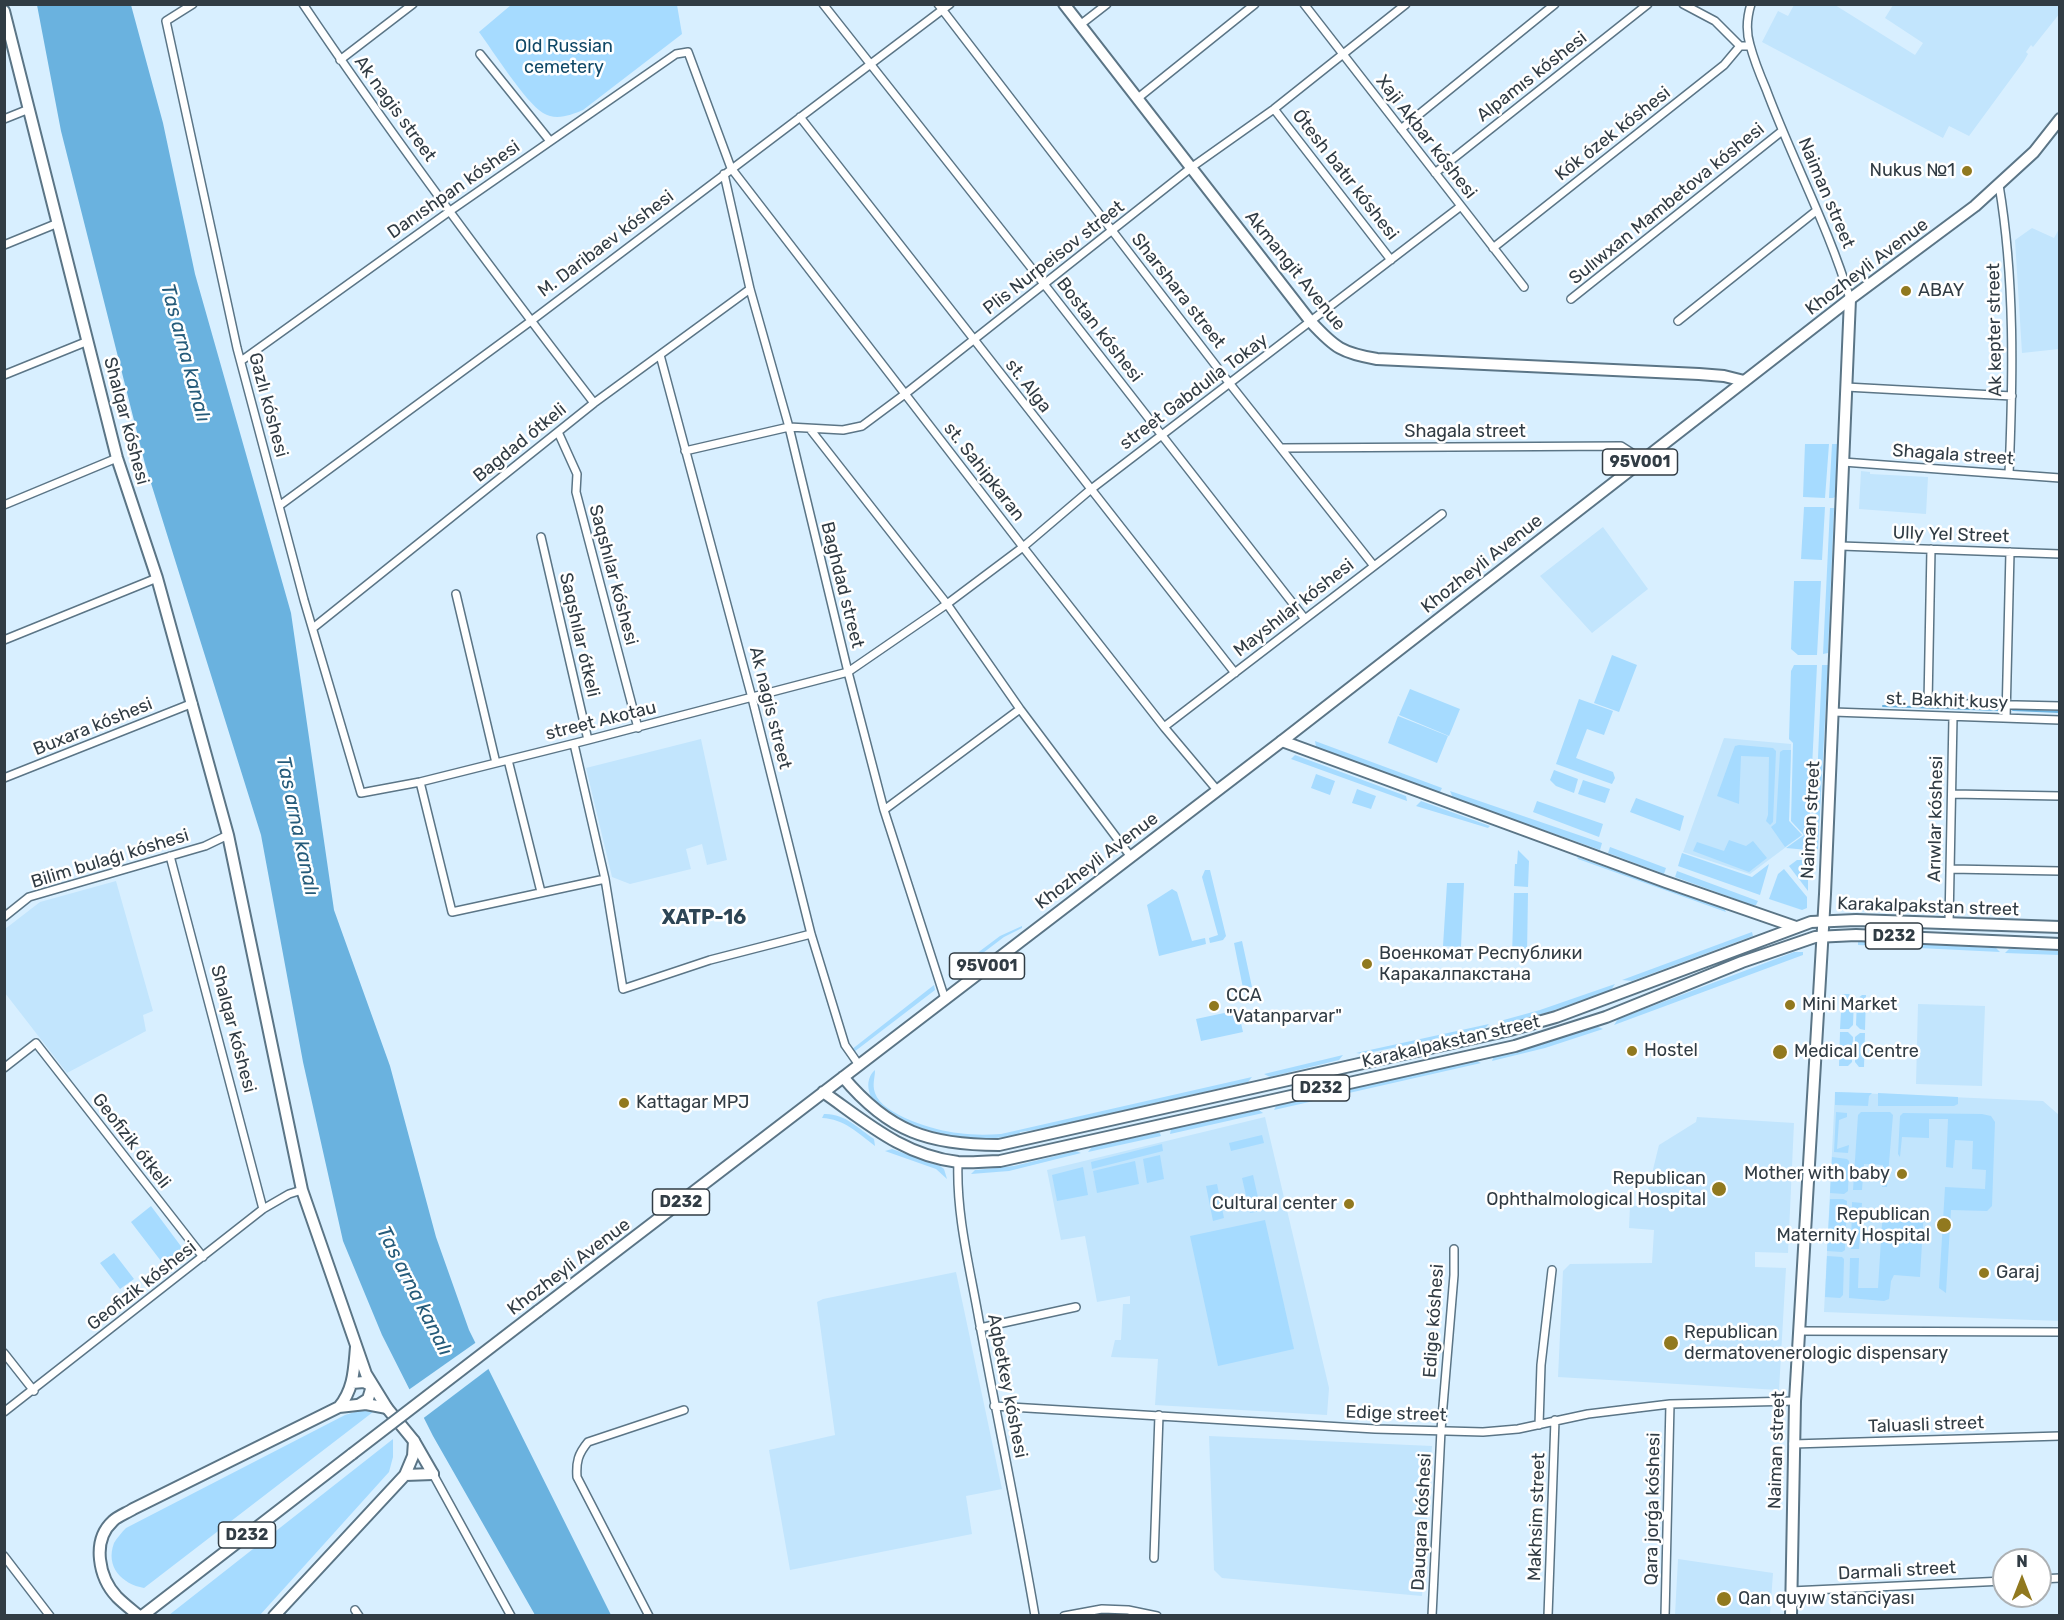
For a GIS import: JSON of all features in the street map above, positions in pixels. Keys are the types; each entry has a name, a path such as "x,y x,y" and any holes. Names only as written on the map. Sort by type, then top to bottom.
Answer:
{"main road":[{"name":"Akmangit Avenue","path":"1064,4 1311,322 1331,344 1354,356 1377,359 1695,373 1744,381"},
{"name":"Shalqar kóshesi","path":"4,11 117,458 157,578 228,836 302,1190 356,1347 372,1386 414,1441 433,1474"},
{"name":"Khozheyli Avenue","path":"140,1616 1282,741 1850,299 1932,239 1999,185 2034,152 2060,119"},
{"name":"Naiman street","path":"1791,1616 1793,1444 1823,921 1850,299"},
{"path":"1282,741 1666,882 1796,927 1800,941"},
{"name":"Karakalpakstan street","path":"843,1077 856,1093 888,1120 911,1132 965,1146 999,1145 1494,1034 1556,1017 1796,927 1823,921 1856,920 2060,927"},
{"name":"Karakalpakstan street","path":"823,1092 892,1141 930,1155 958,1162 1000,1161 1498,1050 1606,1017 1800,941 1822,936 1856,934 2060,944"},
{"path":"1494,1034 1498,1050"},
{"path":"1263,1086 1267,1100"},
{"path":"844,1107 845,1095 856,1093"},
{"path":"339,1407 348,1396 352,1383 356,1347"},
{"path":"352,1383 364,1382 372,1386 368,1399 360,1404"},
{"path":"140,1616 112,1590 101,1563 99,1547 104,1533 113,1521 339,1407 360,1404 387,1408"},
{"path":"274,1616 405,1475 413,1456 414,1441"},
{"path":"405,1475 433,1474"}],"street":[{"name":"Gazlı kóshesi","path":"193,4 166,21 241,361 279,506 361,793"},
{"name":"Ak nagis street","path":"303,4 340,60 450,211 594,403"},
{"path":"340,60 413,4"},
{"name":"Bostan kóshesi","path":"823,4 1305,619"},
{"name":"M. Daribaev kóshesi","path":"279,506 531,321 870,64 940,7 950,4"},
{"path":"1080,25 1107,4"},
{"path":"1137,98 1255,4"},
{"name":"Xaji Akbar kóshesi","path":"1304,4 1524,287"},
{"name":"Plis Nurpeisov street","path":"685,451 789,427 843,430 862,426 1192,167 1344,56 1406,4"},
{"path":"1401,129 1555,4"},
{"name":"Alpamıs kóshesi","path":"1435,173 1648,4"},
{"path":"1683,4 1715,21 1740,46 1750,46"},
{"name":"Naiman street","path":"1751,4 1747,30 1750,46 1782,132 1842,272 1850,299"},
{"name":"Sharshara street","path":"940,7 1230,384 1374,566"},
{"name":"Kók ózek kóshesi","path":"1493,248 1724,66 1740,46"},
{"name":"Danıshpan kóshesi","path":"241,361 550,141 676,54 688,52"},
{"name":"st. Sahipkaran","path":"688,52 731,168 1023,547 1164,727 1217,790"},
{"path":"480,54 550,141"},
{"path":"4,119 29,109"},
{"name":"Ótesh batır kóshesi","path":"1274,109 1391,260"},
{"name":"st. Alga","path":"800,117 1234,673"},
{"name":"Sulıwxan Mambetova kóshesi","path":"1571,299 1782,132"},
{"name":"Baghdad street","path":"724,174 750,289 789,427 884,810 945,999"},
{"name":"Ak kepter street","path":"1999,185 2009,260 2012,396 2009,474"},
{"name":"street Gabdulla Tokay","path":"848,672 948,604 1023,547 1090,490 1461,206"},
{"path":"1678,321 1816,212"},
{"path":"4,245 58,223"},
{"name":"Bagdad ótkeli","path":"313,628 594,403 750,289"},
{"path":"4,375 87,341"},
{"name":"Ak nagis street","path":"660,355 752,698 812,934 844,1044 859,1065"},
{"path":"1846,387 2012,396"},
{"path":"810,429 948,604 1020,709 1131,857"},
{"name":"Saqshılar kóshesi","path":"558,432 577,474 576,492 638,728"},
{"name":"Shagala street","path":"1282,448 1621,446 1643,460"},
{"path":"4,505 117,458"},
{"name":"Shagala street","path":"1844,462 2060,478"},
{"name":"Mayshılar kóshesi","path":"1164,727 1442,514"},
{"name":"Saqshılar ótkeli","path":"541,537 588,740"},
{"name":"Ully Yel Street","path":"1841,546 2060,554"},
{"name":"st. Bakhit kusy","path":"1931,549 1928,703 2060,706"},
{"path":"2006,718 2010,552"},
{"path":"4,640 157,578"},
{"path":"456,594 496,763"},
{"name":"street Akotau","path":"361,793 420,782 574,744 848,672"},
{"name":"Buxara kóshesi","path":"4,778 193,704"},
{"path":"884,810 1020,709"},
{"name":"st. Bakhit kusy","path":"1833,712 2060,720"},
{"name":"Arıwlar kóshesi","path":"1949,923 1953,717"},
{"path":"574,744 604,879 623,989 710,960 812,934"},
{"path":"508,760 542,892"},
{"path":"420,782 452,912 604,879"},
{"path":"1952,794 2060,796"},
{"name":"Bilim bulaǵı kóshesi","path":"4,917 29,897 205,846 228,836"},
{"name":"Shalqar kóshesi","path":"170,856 263,1209"},
{"path":"1950,869 2060,872"},
{"name":"Geofizik ótkeli","path":"4,1068 36,1043 203,1257"},
{"name":"Aqbetkey kóshesi","path":"958,1162 957,1186 980,1328 994,1406 1017,1508 1035,1616"},
{"name":"Geofizik kóshesi","path":"4,1412 34,1391 263,1209 289,1194 302,1190"},
{"name":"Edige kóshesi","path":"1441,1430 1454,1275 1454,1249"},
{"path":"1539,1425 1541,1365 1552,1270"},
{"path":"980,1328 1076,1307"},
{"path":"1799,1331 2060,1332"},
{"path":"4,1353 34,1391"},
{"name":"Edige street","path":"994,1406 1375,1429 1483,1432 1518,1429 1588,1414 1670,1404 1795,1401"},
{"name":"Qara jorǵa kóshesi","path":"1665,1616 1670,1404"},
{"path":"650,1616 577,1477 576,1466 579,1454 588,1442 684,1410"},
{"path":"1154,1558 1159,1415"},
{"name":"Makhsim street","path":"1548,1616 1555,1420"},
{"name":"Dauqara kóshesi","path":"1432,1616 1441,1430"},
{"name":"Taluasli street","path":"1793,1444 2060,1436"},
{"path":"433,1474 509,1615"},
{"path":"4,1556 50,1616"},
{"name":"Darmali street","path":"1791,1591 1992,1582"},
{"path":"1064,1616 1102,1609 1128,1610 1157,1616"}],"shaded area":[{"path":"1794,5 1835,5 1915,55 1923,43 1885,18 1893,5 2059,5 2060,13 2033,47 2031,45 2024,61 1969,136 1949,126 1943,138 1762,42 1778,11 1788,16"},
{"path":"2032,228 2054,238 2059,229 2059,349 2022,353 2015,240"},
{"path":"1861,471 1870,472 1870,474 1928,477 1926,514 1859,509"},
{"path":"1603,527 1648,589 1592,633 1540,576"},
{"path":"1724,738 1791,744 1789,821 1802,835 1750,874 1683,852"},
{"path":"701,739 727,860 707,865 702,844 686,849 691,869 630,884 612,877 586,768"},
{"path":"116,881 153,1011 143,1015 146,1031 67,1073 5,993 5,929 40,902"},
{"path":"1918,1004 1985,1006 1982,1086 1916,1084"},
{"name":"Republican Maternity Hospital","path":"1835,1092 2043,1101 2059,1115 2059,1321 1824,1312"},
{"path":"1265,1117 1329,1388 1327,1415 1155,1405 1158,1359 1111,1357 1115,1340 1121,1340 1123,1304 1130,1304 1130,1296 1097,1302 1085,1236 1061,1240 1047,1170"},
{"path":"1697,1117 1794,1123 1788,1253 1755,1252 1755,1267 1786,1268 1779,1390 1558,1377 1563,1271 1570,1264 1652,1263 1654,1230 1629,1228 1630,1206 1644,1206 1659,1145 1696,1122"},
{"path":"956,1272 1002,1489 966,1496 972,1534 790,1570 769,1450 835,1435 817,1302"},
{"path":"1209,1436 1432,1446 1422,1596 1222,1578 1214,1570"},
{"name":"Qan quyıw stanciyası","path":"1678,1559 1773,1573 1770,1615 1675,1615"}],"green space":[{"name":"Old Russian cemetery","path":"511,5 677,5 682,34 583,110 563,116 553,117 543,113 527,98 479,32"},
{"path":"1805,444 1829,444 1825,498 1803,497"},
{"path":"1832,444 1838,444 1835,497 1829,498"},
{"path":"1804,507 1825,507 1822,560 1801,559"},
{"path":"1830,508 1834,508 1828,653 1823,654"},
{"path":"1794,581 1821,581 1817,655 1798,655 1791,649"},
{"path":"1612,655 1637,665 1619,712 1594,703"},
{"path":"1794,665 1817,665 1808,850 1786,848 1804,835 1791,821 1793,743 1789,739 1791,671"},
{"path":"1822,665 1828,665 1818,849 1814,850"},
{"path":"1410,689 1460,709 1449,736 1399,715"},
{"path":"1579,699 1613,711 1604,735 1587,729 1576,758 1613,772 1615,778 1612,784 1556,764"},
{"path":"1398,716 1448,736 1437,763 1388,743"},
{"path":"1315,741 1442,788 1440,792 1436,792 1316,747"},
{"path":"1735,746 1773,748 1776,751 1773,822 1770,825 1766,821 1769,757 1741,756 1739,804 1717,796"},
{"path":"1791,750 1789,821 1802,835 1785,847 1771,827 1776,823 1780,752"},
{"path":"1295,755 1406,796 1407,801 1291,759"},
{"path":"1554,770 1578,779 1574,793 1556,786 1550,780"},
{"path":"1316,774 1335,781 1330,795 1311,788"},
{"path":"1583,780 1610,789 1605,803 1578,794"},
{"path":"1357,789 1376,796 1371,809 1352,803"},
{"path":"1450,791 1602,843 1600,850 1453,798"},
{"path":"1636,798 1684,816 1680,831 1630,812"},
{"path":"1421,801 1490,826 1488,828 1416,806"},
{"path":"1537,801 1603,824 1599,837 1533,812"},
{"path":"1729,840 1746,846 1753,841 1767,858 1749,872 1693,851 1697,842 1724,851"},
{"path":"1610,847 1666,868 1664,874 1608,853"},
{"path":"1518,850 1529,861 1528,887 1514,886"},
{"path":"1682,853 1752,877 1769,864 1760,895 1678,866"},
{"path":"1577,857 1724,908 1726,912 1578,859"},
{"path":"1797,860 1808,860 1808,891 1789,866"},
{"path":"1784,869 1807,897 1807,908 1802,910 1769,899 1778,874"},
{"path":"1205,870 1210,870 1226,936 1223,940 1210,943 1209,938 1218,935 1202,877"},
{"path":"1677,871 1758,901 1756,905 1752,905 1675,877"},
{"path":"1447,883 1464,883 1461,947 1443,946"},
{"path":"1172,889 1177,892 1192,941 1205,938 1206,944 1159,956 1147,905"},
{"path":"1514,893 1528,893 1527,955 1512,955"},
{"path":"1858,907 1943,910 1940,914 1858,911"},
{"path":"1022,926 950,978 948,975 1000,936"},
{"path":"1752,932 1753,936 1632,981 1622,980"},
{"path":"1242,941 1252,987 1243,988 1234,943"},
{"path":"1858,941 1903,944 1903,946 1914,947 1915,944 1996,948 2000,952 1858,945"},
{"path":"2009,949 2059,951 2059,955 2005,953"},
{"path":"1794,952 1803,952 1803,955 1614,1025 1618,1019"},
{"path":"1615,984 1611,990 1549,1012 1505,1024 1500,1021 1540,1010"},
{"path":"934,985 935,990 854,1052 851,1050"},
{"path":"1842,994 1849,994 1854,999 1853,1025 1849,1029 1840,1029"},
{"path":"1866,995 1865,1030 1856,1025 1857,999"},
{"path":"1238,1010 1243,1032 1201,1041 1196,1019"},
{"path":"1489,1024 1484,1029 1363,1054 1356,1053"},
{"path":"1596,1026 1603,1029 1545,1048 1492,1061 1494,1056 1543,1044"},
{"path":"1840,1032 1848,1032 1853,1037 1852,1062 1848,1066 1839,1066"},
{"path":"1860,1033 1865,1033 1864,1067 1859,1067 1855,1062 1855,1037"},
{"path":"1343,1055 1339,1060 1270,1077 1264,1074"},
{"path":"1475,1060 1481,1063 1274,1110 1276,1106"},
{"path":"875,1070 875,1093 880,1101 899,1115 937,1129 979,1135 1001,1134 1252,1077 1248,1082 1020,1132 1019,1135 978,1139 925,1129 895,1117 883,1109 874,1101 869,1091 869,1079"},
{"path":"1835,1092 1872,1093 1869,1096 1868,1106 1835,1105"},
{"path":"1878,1093 1958,1097 1958,1104 1954,1106 1878,1106"},
{"path":"1259,1110 1263,1113 1170,1134 1171,1129"},
{"path":"1836,1112 1847,1113 1847,1117 1839,1120 1837,1149 1849,1145 1848,1153 1834,1152"},
{"path":"1861,1112 1890,1112 1893,1115 1887,1187 1882,1187 1883,1165 1864,1164 1862,1190 1853,1190 1858,1115"},
{"path":"1903,1113 1982,1114 1991,1116 1995,1122 1992,1206 1987,1211 1951,1210 1946,1293 1939,1288 1945,1187 1985,1189 1986,1170 1972,1169 1973,1141 1955,1140 1953,1168 1946,1167 1948,1119 1929,1119 1929,1138 1902,1137 1900,1157 1898,1154 1900,1116"},
{"path":"824,1114 838,1116 850,1122 874,1139 875,1146 844,1124 822,1118"},
{"path":"1160,1133 1161,1136 1088,1152 1092,1147"},
{"path":"1262,1135 1264,1143 1231,1151 1229,1143"},
{"path":"1162,1144 1163,1151 1092,1169 1091,1162"},
{"path":"892,1149 940,1166 944,1169 947,1179 936,1169 885,1151"},
{"path":"1076,1151 1081,1153 1009,1171 971,1174 975,1170 1014,1166"},
{"path":"1160,1155 1164,1179 1147,1183 1143,1159"},
{"path":"1832,1157 1849,1161 1848,1191 1844,1194 1830,1193"},
{"path":"1135,1161 1139,1184 1097,1193 1093,1171"},
{"path":"1083,1167 1088,1195 1057,1201 1052,1175"},
{"path":"1253,1175 1261,1211 1250,1213 1242,1178"},
{"path":"1217,1184 1224,1218 1213,1221 1206,1186"},
{"path":"1830,1199 1847,1201 1845,1250 1842,1252 1827,1251"},
{"path":"1852,1202 1862,1203 1859,1249 1851,1249"},
{"path":"151,1206 183,1249 164,1265 131,1222"},
{"path":"1883,1208 1924,1210 1920,1277 1894,1275 1889,1299 1884,1301 1849,1298 1850,1258 1859,1258 1858,1288 1878,1288"},
{"path":"1265,1220 1294,1349 1218,1366 1190,1236"},
{"path":"114,1253 134,1279 120,1289 100,1263"},
{"path":"1827,1256 1844,1259 1843,1295 1840,1298 1825,1297"},
{"path":"361,1410 373,1412 144,1588 129,1583 117,1573 112,1560 112,1552 114,1543 126,1528 345,1415"},
{"path":"393,1439 393,1457 389,1472 260,1615 169,1615"}],"water":[{"name":"Tas arna kanalı","path":"37,5 131,5 163,123 195,274 291,613 334,910 390,1066 436,1237 469,1330 611,1615 535,1615 433,1436 382,1335 343,1241 303,1062 261,835 145,464 61,131"}],"pier":[{"path":"478,1341 491,1367 421,1420 407,1391"}],"waterway":[{"path":"1883,706 1999,710"},
{"path":"2013,710 2060,712"}],"place":[{"name":"Nukus №1","path":"1967,171"},
{"name":"ABAY","path":"1906,291"},
{"name":"Военкомат Республики Каракалпакстана","path":"1367,964"},
{"name":"Mini Market","path":"1790,1005"},
{"name":"CCA \"Vatanparvar\"","path":"1214,1006"},
{"name":"Hostel","path":"1632,1051"},
{"name":"Medical Centre","path":"1780,1052"},
{"name":"Kattagar MPJ","path":"624,1103"},
{"name":"Mother with baby","path":"1902,1174"},
{"name":"Republican Ophthalmological Hospital","path":"1719,1189"},
{"name":"Cultural center","path":"1349,1204"},
{"name":"Republican Maternity Hospital","path":"1944,1225"},
{"name":"Garaj","path":"1984,1273"},
{"name":"Republican dermatovenerologic dispensary","path":"1671,1343"},
{"name":"Qan quyıw stanciyası","path":"1724,1599"}],"district":[{"name":"XATP-16","path":"704,918"}]}
